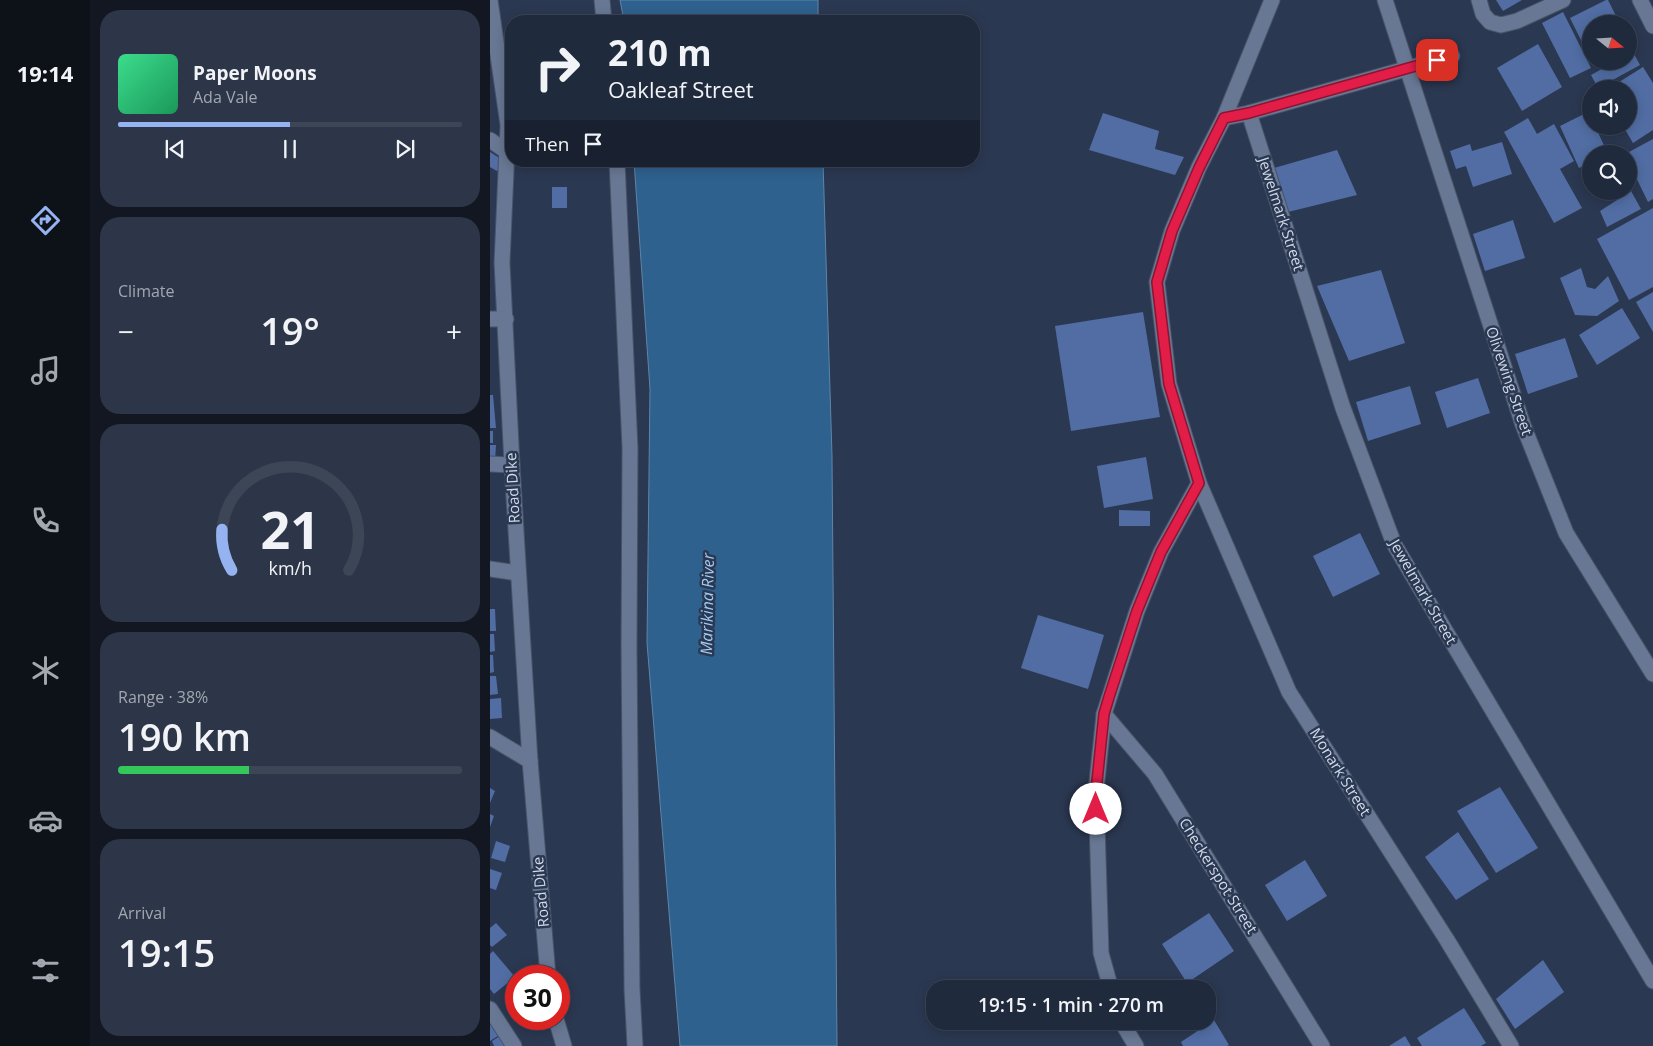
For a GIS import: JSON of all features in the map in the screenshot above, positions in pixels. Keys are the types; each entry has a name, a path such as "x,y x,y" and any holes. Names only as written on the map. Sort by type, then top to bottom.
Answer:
{"street":[{"path":"602,0 603,15"},
{"name":"Monark Street","path":"1272,0 1224,118 1199,168 1172,231 1157,282 1169,384 1199,483 1289,692 1511,1046"},
{"name":"Olivewing Street","path":"1385,0 1523,425 1566,533 1653,674"},
{"path":"1479,0 1484,14 1490,22 1501,25 1563,0"},
{"path":"1640,0 1653,26"},
{"name":"Road Dike","path":"491,4 505,104"},
{"path":"1224,118 1249,113 1452,56"},
{"name":"Jewelmark Street","path":"1249,113 1343,408 1394,544 1653,981"},
{"path":"490,140 505,150"},
{"name":"Road Dike","path":"505,158 497,215 506,319 512,465 530,760 547,965"},
{"path":"617,167 630,448 629,648 632,989 635,1046"},
{"path":"490,319 506,319"},
{"path":"490,464 512,465"},
{"path":"1108,980 1101,953 1096,800 1104,714 1137,611 1161,552 1199,483"},
{"path":"490,568 518,573"},
{"name":"Checkerspot Street","path":"1104,714 1155,774 1322,1046"},
{"path":"490,736 530,760"},
{"path":"490,1009 514,1046"},
{"path":"559,1030 564,1046"},
{"path":"1126,1030 1136,1046"}],"water":[{"path":"620,0 818,0 818,15 623,15"},
{"name":"Marikina River","path":"634,167 823,167 832,456 837,1046 680,1046 647,643 650,389"}],"building":[{"path":"1496,0 1522,0 1503,11"},
{"path":"1606,0 1608,0 1616,15 1582,15 1582,42 1570,18"},
{"path":"1563,12 1582,50 1582,70 1587,70 1570,78 1542,23"},
{"path":"1538,44 1562,87 1522,111 1497,68"},
{"path":"1643,67 1653,83 1653,130 1633,143 1628,135 1637,135 1637,80 1622,80"},
{"path":"1600,70 1631,70 1613,80 1594,80 1591,75"},
{"path":"1103,113 1159,131 1155,149 1184,157 1175,175 1089,150"},
{"path":"1582,115 1582,135 1599,135 1604,145 1582,145 1582,166 1579,168 1560,126"},
{"path":"1528,118 1537,134 1554,124 1574,161 1560,169 1582,208 1554,223 1504,132"},
{"path":"1653,139 1653,199 1648,202 1637,179 1637,148"},
{"path":"1502,142 1512,174 1473,187 1466,166 1456,169 1450,151 1470,144 1472,151"},
{"path":"1337,150 1357,195 1288,212 1274,168"},
{"path":"490,152 504,161 497,171 490,167"},
{"path":"552,187 567,187 567,208 552,208"},
{"path":"1617,200 1636,200 1641,209 1607,227 1600,211"},
{"path":"1653,208 1653,287 1629,300 1597,239"},
{"path":"1513,220 1525,258 1485,271 1473,234"},
{"path":"1581,268 1587,287 1595,289 1608,276 1619,301 1597,316 1575,315 1560,278"},
{"path":"1381,270 1405,343 1349,361 1317,286"},
{"path":"1653,292 1653,332 1636,302"},
{"path":"1622,308 1640,338 1597,365 1579,335"},
{"path":"1143,312 1160,417 1071,431 1055,326"},
{"path":"1565,338 1578,377 1528,394 1515,354"},
{"path":"1478,378 1490,413 1447,428 1435,392"},
{"path":"1410,386 1421,424 1368,441 1356,402"},
{"path":"490,395 493,395 496,428 490,428"},
{"path":"490,431 493,431 493,443 490,443"},
{"path":"490,445 496,445 495,461 490,461"},
{"path":"1146,457 1153,499 1104,508 1097,466"},
{"path":"1119,510 1150,511 1150,526 1119,526"},
{"path":"1360,533 1380,574 1333,597 1313,556"},
{"path":"490,609 495,609 496,631 490,631"},
{"path":"1038,615 1104,635 1088,689 1021,668"},
{"path":"490,634 494,634 495,651 490,652"},
{"path":"490,655 493,655 494,672 490,673"},
{"path":"490,676 496,676 498,694 490,695"},
{"path":"501,698 502,718 490,719 490,699"},
{"path":"1500,787 1538,848 1496,873 1457,811"},
{"path":"490,788 495,791 490,803"},
{"path":"490,814 494,816 490,827"},
{"path":"1458,832 1489,879 1456,900 1425,857"},
{"path":"496,841 510,846 505,862 491,858"},
{"path":"1305,860 1327,896 1287,921 1265,885"},
{"path":"490,869 502,873 496,890 490,888"},
{"path":"1209,913 1234,951 1191,980 1185,980 1162,944"},
{"path":"496,923 507,935 492,947 490,945 490,928"},
{"path":"493,951 505,965 505,985 494,994 490,989 490,954"},
{"path":"1543,960 1564,992 1515,1029 1496,999"},
{"path":"1464,1008 1486,1043 1481,1046 1422,1046 1417,1038"},
{"path":"1216,1023 1229,1045 1183,1046 1181,1042 1199,1030 1216,1030"},
{"path":"490,1024 498,1036 490,1041"},
{"path":"500,1036 506,1046 494,1046 492,1041"},
{"path":"1405,1036 1411,1046 1389,1046"}],"route":[{"path":"1096,809 1096,791 1104,714 1109,697 1137,611 1161,552 1199,483 1194,461 1169,384 1157,282 1172,231 1199,168 1224,118 1249,113 1437,60"}]}
